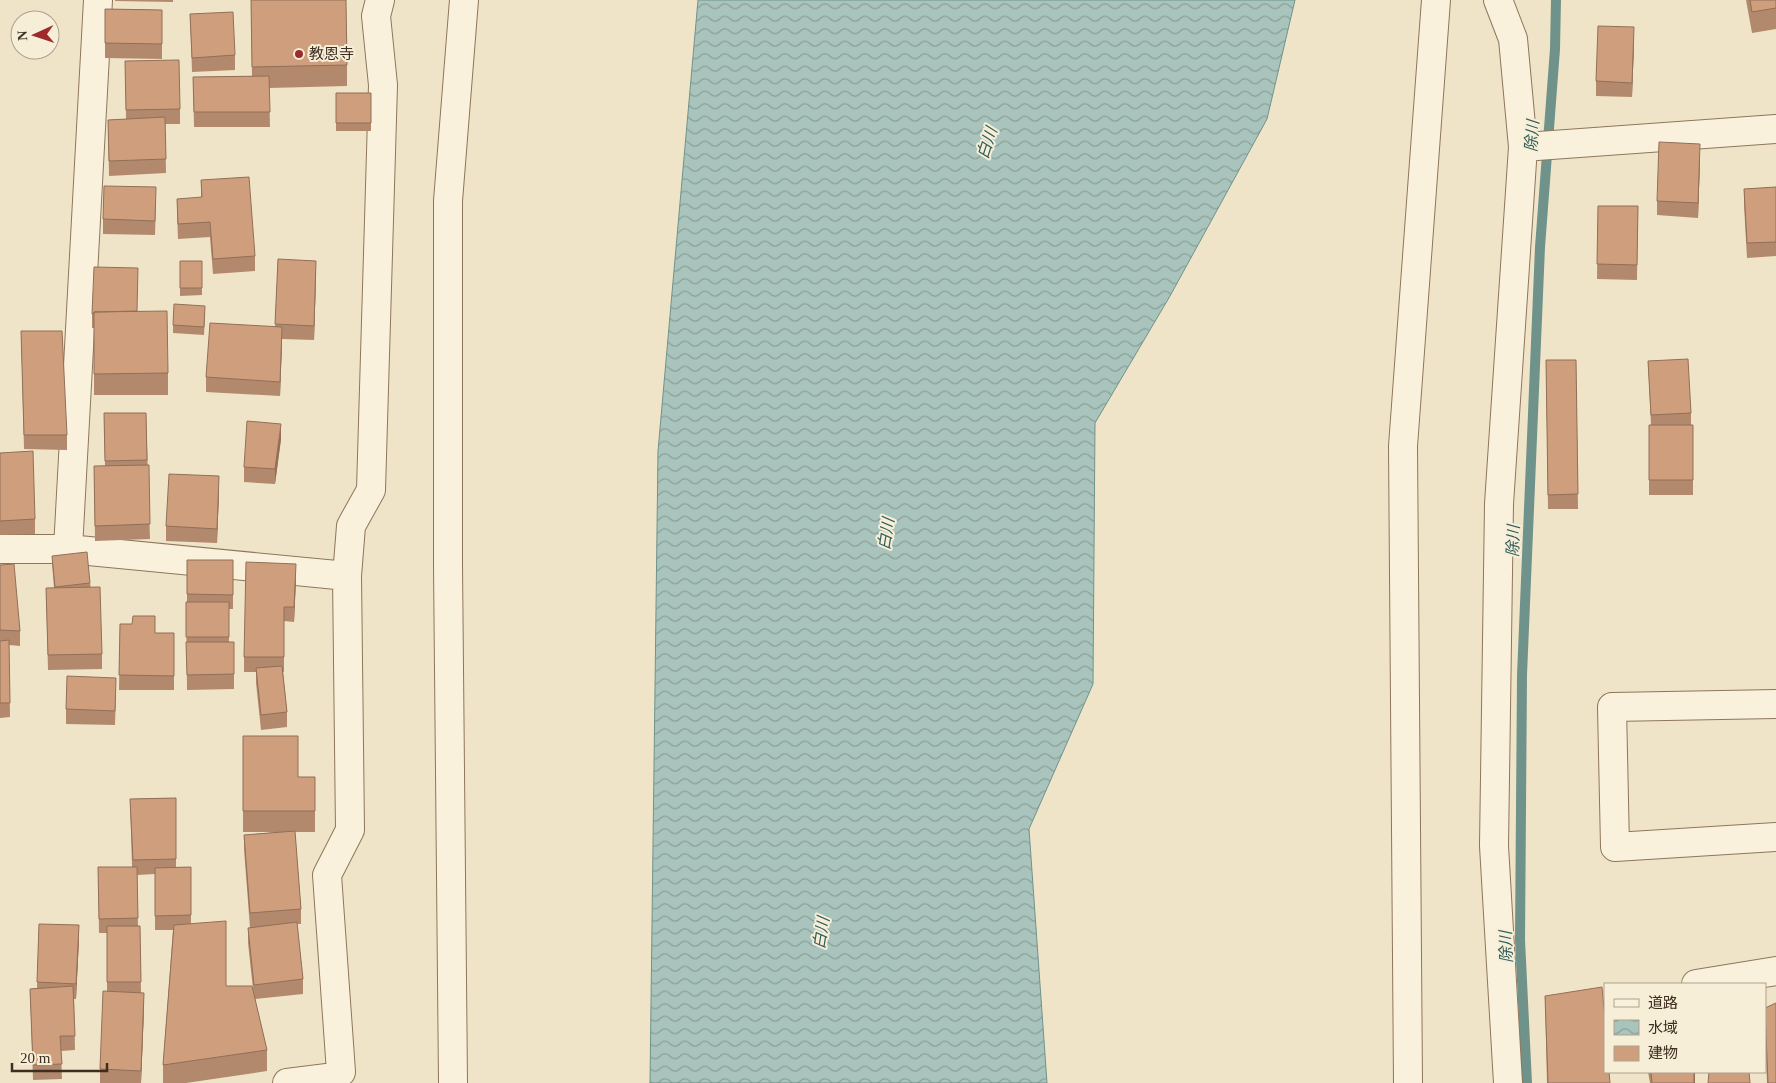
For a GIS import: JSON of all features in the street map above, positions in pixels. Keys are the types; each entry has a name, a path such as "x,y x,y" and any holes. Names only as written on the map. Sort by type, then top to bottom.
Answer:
{"street":[{"path":"68,549 98,0"},
{"path":"287,1083 335,1077 342,1078 327,875 350,830 347,576 351,526 371,490 383,85 376,16 380,0"},
{"path":"453,1083 448,565 448,201 464,0"},
{"path":"1408,1083 1403,446 1436,0"},
{"path":"1498,0 1513,38 1523,147 1499,504 1494,846 1508,1083"},
{"path":"1523,147 1776,129"},
{"path":"0,549 68,549 347,576"},
{"path":"1776,704 1612,707 1615,847 1776,837"},
{"path":"1702,983 1776,971"}],"water":[{"name":"白川","path":"698,0 1295,0 1267,119 1170,296 1095,423 1093,684 1029,829 1047,1083 650,1083 658,451"}],"building":[{"name":"教恩寺","path":"251,0 346,0 347,65 252,67"},
{"path":"1750,0 1776,0 1776,8 1752,12"},
{"path":"105,9 162,10 162,44 105,43"},
{"path":"233,12 235,55 192,58 190,14"},
{"path":"1598,26 1634,27 1632,83 1596,81"},
{"path":"179,60 180,109 126,110 125,61"},
{"path":"269,76 270,112 194,112 193,77"},
{"path":"336,93 371,93 371,123 336,123"},
{"path":"165,117 166,159 109,161 108,120"},
{"path":"1659,142 1700,144 1698,203 1657,201"},
{"path":"249,177 255,256 213,259 210,222 178,224 177,199 202,197 201,180"},
{"path":"104,186 156,187 155,221 103,219"},
{"path":"1776,187 1776,242 1747,243 1744,189"},
{"path":"1598,206 1638,206 1637,265 1597,264"},
{"path":"278,259 316,261 314,326 275,324"},
{"path":"180,261 202,261 202,288 180,288"},
{"path":"94,267 138,268 137,311 94,312 92,314"},
{"path":"174,304 205,306 204,327 173,325"},
{"path":"167,311 168,373 94,374 94,312"},
{"path":"210,323 282,327 280,382 206,377"},
{"path":"21,331 62,331 67,435 24,435"},
{"path":"1688,359 1691,413 1651,415 1648,361"},
{"path":"1546,360 1576,360 1578,494 1548,495"},
{"path":"104,413 146,413 147,460 105,461"},
{"path":"247,421 281,424 275,469 244,467"},
{"path":"1649,425 1693,425 1693,480 1649,480"},
{"path":"33,451 35,519 0,521 0,453"},
{"path":"149,465 150,524 95,526 94,466"},
{"path":"169,474 219,476 217,529 166,526"},
{"path":"87,552 90,583 55,587 52,556"},
{"path":"187,560 233,560 233,595 187,594"},
{"path":"246,562 296,564 294,607 284,607 284,657 244,657"},
{"path":"14,564 20,631 0,630 0,565"},
{"path":"100,587 102,654 48,655 46,588"},
{"path":"186,602 229,602 229,637 186,637"},
{"path":"133,616 155,616 155,633 174,633 174,676 119,675 120,624 132,624"},
{"path":"9,640 10,703 0,703 0,641"},
{"path":"186,642 234,642 234,674 187,675"},
{"path":"282,666 287,712 261,715 256,668"},
{"path":"67,676 116,678 115,711 66,709"},
{"path":"243,736 298,736 298,777 315,777 315,811 243,811"},
{"path":"176,798 176,859 133,860 130,799"},
{"path":"295,831 301,909 250,913 244,835"},
{"path":"98,867 137,867 138,918 99,919"},
{"path":"191,867 191,915 155,916 155,868"},
{"path":"226,921 226,986 252,986 267,1050 163,1065 174,925"},
{"path":"297,922 303,979 254,985 248,928"},
{"path":"39,924 79,925 76,984 37,982"},
{"path":"107,926 140,926 141,982 107,982"},
{"path":"73,986 75,1036 60,1036 62,1064 33,1065 30,989"},
{"path":"1602,987 1604,1073 1609,1073 1610,1083 1548,1083 1545,996"},
{"path":"103,991 144,993 141,1071 100,1069"},
{"path":"1776,1003 1776,1083 1768,1083 1766,1008"},
{"path":"1651,1073 1694,1073 1694,1083 1652,1083"},
{"path":"1709,1073 1749,1073 1750,1083 1708,1083"}],"waterway":[{"name":"除川","path":"1527,1083 1520,940 1522,675 1540,247 1555,49 1556,0"}],"place":[{"name":"教恩寺","path":"299,54"}]}
